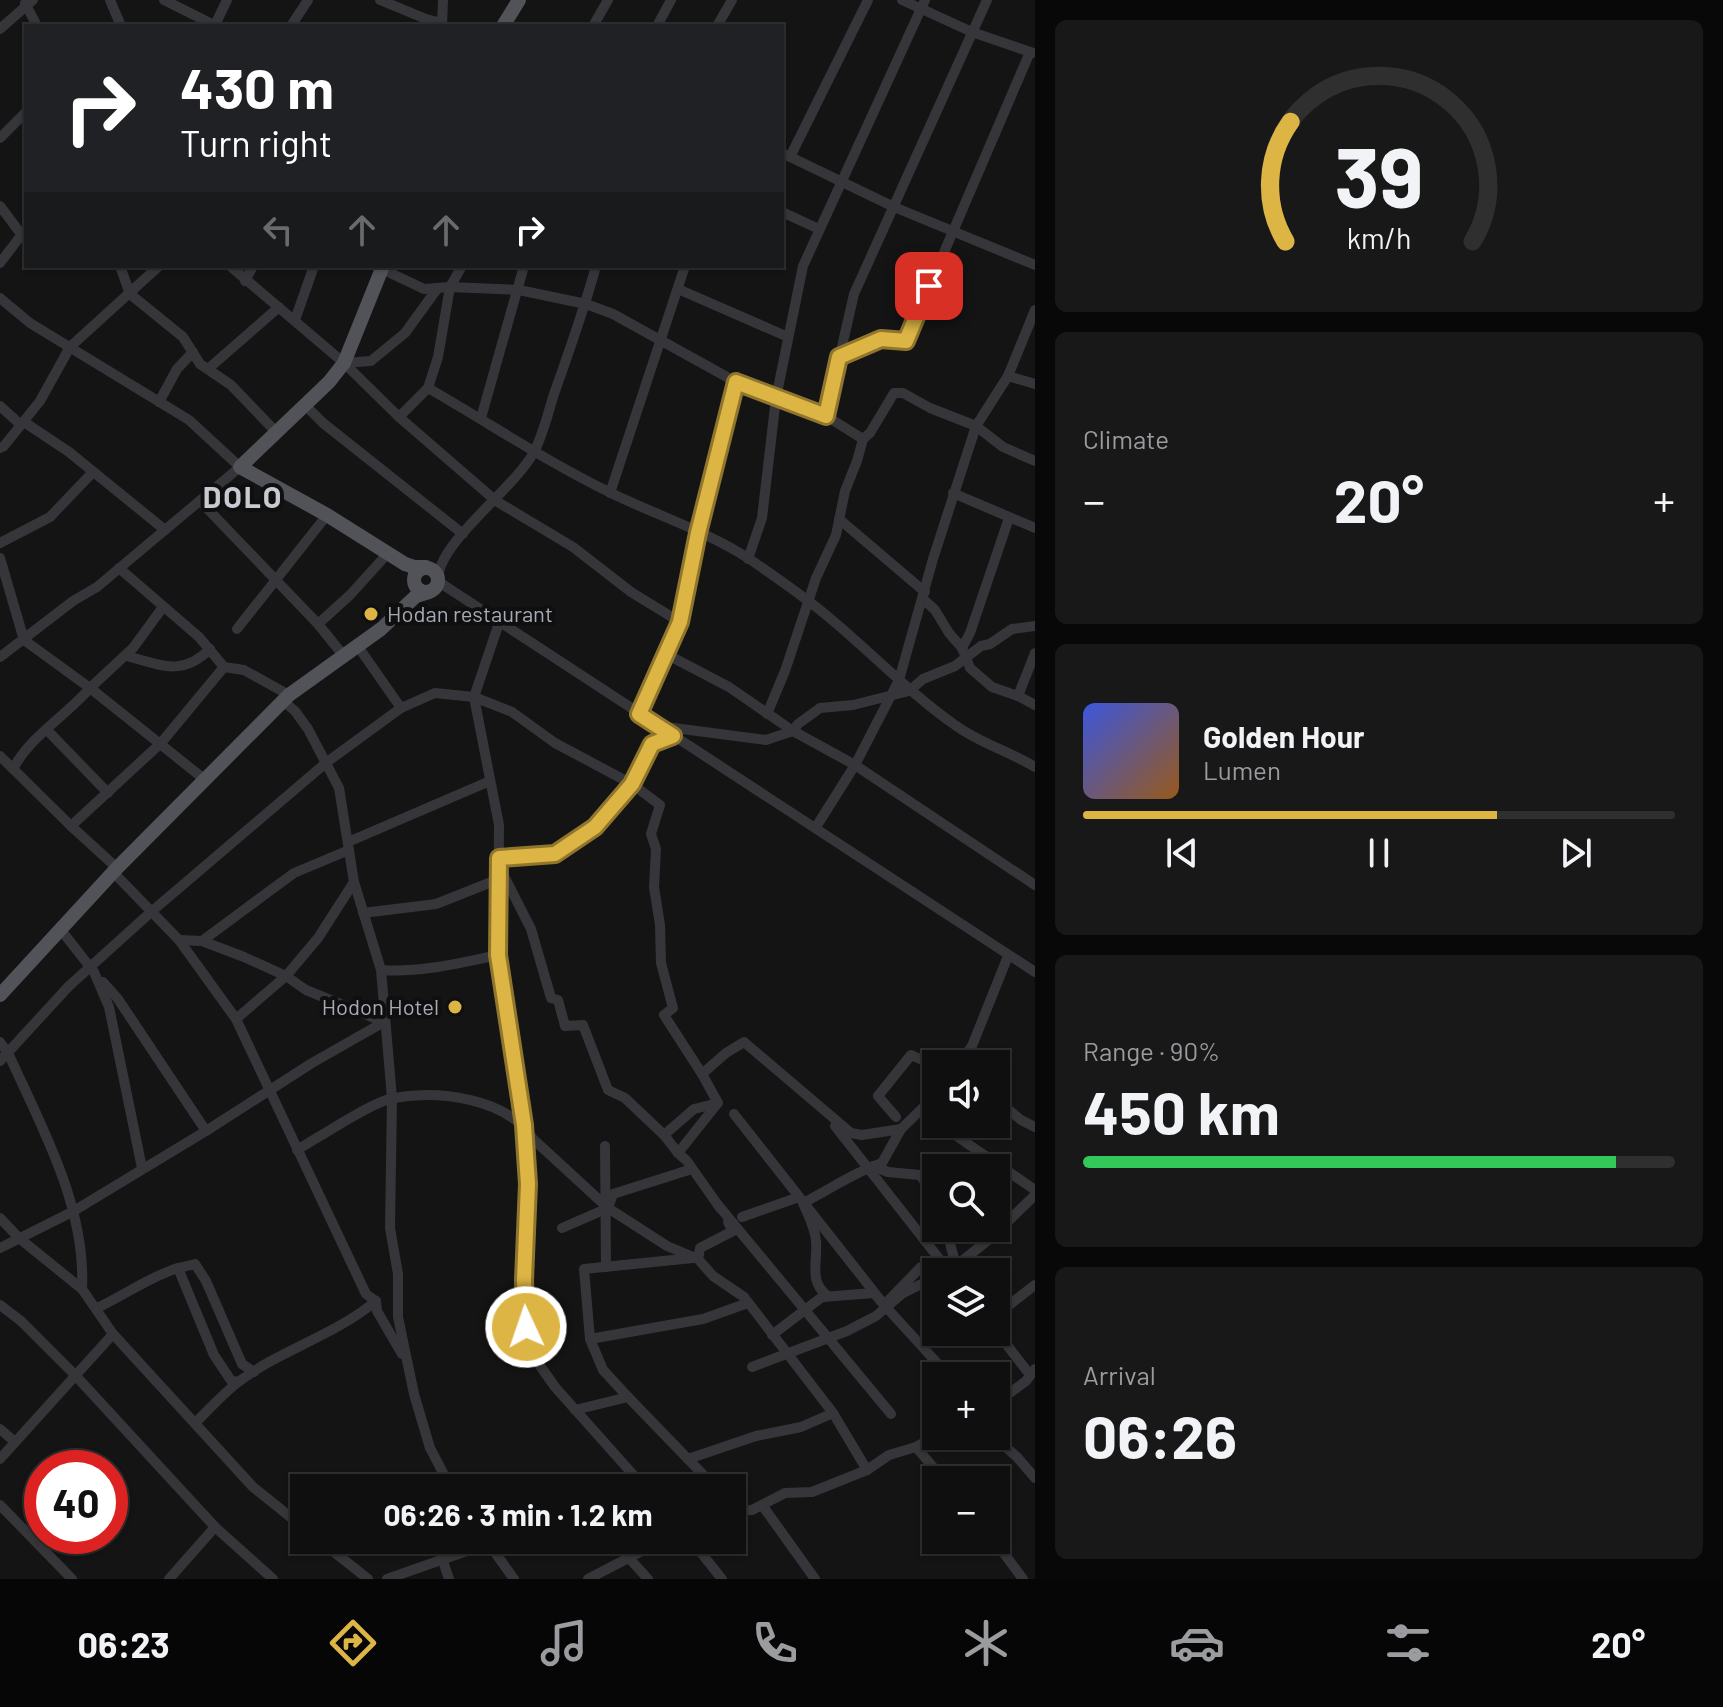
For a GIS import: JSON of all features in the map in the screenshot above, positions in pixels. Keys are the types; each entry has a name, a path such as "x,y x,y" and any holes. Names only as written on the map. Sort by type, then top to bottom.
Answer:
{"main road":[{"path":"504,24 519,0"},
{"path":"0,995 116,870 286,698 381,629 416,596 429,592 437,585 440,570 405,564 327,515 240,467 329,382 344,363 382,268"},
{"path":"405,564 421,591 429,592"},
{"path":"404,606 411,594 416,573 426,567"}],"street":[{"path":"110,0 120,24"},
{"path":"164,0 212,24"},
{"path":"217,24 227,0"},
{"path":"380,0 442,24 443,0"},
{"path":"594,24 608,0"},
{"path":"658,24 671,0"},
{"path":"718,24 732,0"},
{"path":"868,0 786,155 894,207 1035,265"},
{"path":"839,357 881,339 906,341 1032,53 972,32 923,5 902,0"},
{"path":"826,416 854,294 987,0"},
{"path":"0,29 28,2 36,24"},
{"path":"292,24 303,2"},
{"path":"748,559 762,518 776,398 803,266 923,5"},
{"path":"0,138 24,114"},
{"path":"0,206 24,231 0,263"},
{"path":"784,213 819,229"},
{"path":"121,268 130,294 183,337 200,364 231,385 276,432"},
{"path":"0,448 40,401 70,347 157,268"},
{"path":"232,268 344,363 399,417 496,501 573,547 631,592 680,622"},
{"path":"245,281 252,268"},
{"path":"295,320 313,268"},
{"path":"382,268 424,289 519,290 586,304 613,314 736,382 826,416 863,439"},
{"path":"399,417 428,388 438,357 450,287 461,268"},
{"path":"481,418 524,268"},
{"path":"595,268 534,453 496,501 463,534 440,570 451,591 1035,972"},
{"path":"610,493 684,268"},
{"path":"344,363 371,361 405,333 437,289"},
{"path":"678,289 788,337"},
{"path":"0,298 30,323 189,420 240,467 97,587 73,601 0,657"},
{"path":"208,369 279,307"},
{"path":"816,827 855,765 899,680 953,493 976,426 1008,376 1035,310"},
{"path":"159,402 177,369 193,352"},
{"path":"1008,376 1035,384"},
{"path":"639,714 680,622 698,533 736,382"},
{"path":"428,388 534,453 748,559 810,603 909,691 968,735 1035,767"},
{"path":"767,714 810,603 816,578 836,535 845,491 863,439 870,433 894,393 903,393 930,408 976,426 1003,447 1035,461"},
{"path":"304,404 323,423 463,534"},
{"path":"0,406 22,424 69,452 165,530"},
{"path":"0,543 50,517 93,472"},
{"path":"953,493 1035,528"},
{"path":"200,501 318,624 343,655"},
{"path":"237,629 327,515"},
{"path":"657,726 766,740 793,731 820,708 891,697 909,691 923,679 955,666 964,653 1009,518"},
{"path":"839,519 924,595 964,653 970,668 992,687 1035,705"},
{"path":"318,624 350,595 389,552"},
{"path":"0,558 24,640 204,779"},
{"path":"119,568 210,649 224,667 244,670 286,698 327,762 339,788 354,882 381,970 392,1098 390,1228 398,1274 398,1317 430,1448 444,1474"},
{"path":"429,592 451,591"},
{"path":"13,769 32,742 127,656 163,607"},
{"path":"499,623 474,697 499,825 498,955 524,1125 528,1184 524,1280 526,1327 536,1360 555,1387 632,1474"},
{"path":"964,653 1012,629 1035,626"},
{"path":"357,645 401,708"},
{"path":"127,656 172,668 194,663 210,649"},
{"path":"1018,696 1035,653"},
{"path":"666,654 729,687 793,731 855,765 1035,885"},
{"path":"71,826 161,743 224,667"},
{"path":"4,1058 42,1013 92,970 151,912 327,762 401,708 435,693 474,697 512,712 555,743 632,784 660,805 651,834 656,849 654,887 660,925 661,963 673,1008 664,1015 718,1103"},
{"path":"47,730 108,793"},
{"path":"499,862 555,854 595,827 632,784 652,744 673,736"},
{"path":"0,756 116,870 179,940 236,1019 366,1294 376,1301 377,1311 407,1362"},
{"path":"202,941 294,873 490,781"},
{"path":"499,862 531,929 551,998 558,1000 565,1026 583,1025 608,1090 625,1098 664,1135 891,1414"},
{"path":"363,913 436,904 499,879"},
{"path":"236,1019 286,976 318,938 354,882"},
{"path":"61,930 118,999 206,1131"},
{"path":"179,940 202,941 286,976 306,990 384,1022"},
{"path":"381,970 436,967 498,955"},
{"path":"969,1050 1008,956"},
{"path":"92,970 109,1007 142,1168"},
{"path":"0,1248 72,1212 312,1063 384,1022"},
{"path":"0,1042 4,1058 51,1146 72,1212 83,1263 82,1289"},
{"path":"702,1074 744,1042 855,1135 901,1129"},
{"path":"896,1117 878,1096 911,1055 922,1060"},
{"path":"297,1150 392,1098 456,1096 510,1114 608,1208 667,1246 696,1258 713,1276 748,1303 833,1413 867,1470"},
{"path":"664,1135 694,1109 718,1103"},
{"path":"678,1153 718,1103"},
{"path":"821,1108 940,1258"},
{"path":"772,1335 822,1297 828,1296 818,1290 815,1280 814,1228 803,1203 882,1163 901,1129 922,1109"},
{"path":"1010,1111 1035,1127"},
{"path":"734,1114 884,1305"},
{"path":"959,1138 1035,1192 993,1236 965,1258"},
{"path":"605,1146 608,1208 606,1267"},
{"path":"873,1166 922,1178"},
{"path":"562,1228 608,1208 613,1194 692,1169"},
{"path":"742,1217 799,1197"},
{"path":"696,1258 700,1248 733,1231 718,1205"},
{"path":"0,1218 19,1238 82,1289 113,1334 253,1487 290,1517"},
{"path":"696,1258 584,1269 590,1339 603,1370 702,1474"},
{"path":"97,1308 130,1293 158,1274 195,1264 206,1281 242,1364 254,1372"},
{"path":"884,1305 922,1267"},
{"path":"178,1268 214,1355 232,1382 239,1381"},
{"path":"752,1367 847,1331 876,1316 903,1293 922,1284"},
{"path":"1010,1304 1035,1285"},
{"path":"822,1297 874,1293 936,1362"},
{"path":"195,1423 239,1381 297,1347 354,1320 376,1301"},
{"path":"590,1339 703,1319 748,1303"},
{"path":"1,1311 21,1321 215,1527 273,1579"},
{"path":"0,1459 113,1334"},
{"path":"1009,1346 1031,1370 1026,1381 1010,1393"},
{"path":"575,1410 628,1397"},
{"path":"688,1459 756,1436 801,1427 833,1413"},
{"path":"0,1429 15,1442"},
{"path":"746,1509 752,1510 785,1493 812,1492 867,1470 889,1455 922,1444"},
{"path":"916,1447 932,1466"},
{"path":"1009,1450 1035,1478"},
{"path":"0,1505 72,1579"},
{"path":"762,1505 815,1579"},
{"path":"169,1579 215,1527"},
{"path":"337,1554 368,1579"},
{"path":"387,1579 454,1554"},
{"path":"499,1554 514,1579"},
{"path":"588,1579 637,1554"},
{"path":"702,1554 722,1579"},
{"path":"1004,1554 1023,1579"},
{"path":"442,1558 449,1579"},
{"path":"629,1558 648,1579"}],"place":[{"name":"Hodan restaurant","path":"371,614"},
{"name":"Hodon Hotel","path":"455,1007"}],"district":[{"name":"DOLO","path":"243,498"}],"route":[{"path":"526,1327 524,1280 528,1184 524,1125 498,955 499,858 555,854 595,827 632,784 652,744 673,736 639,714 680,622 698,533 736,382 826,416 839,357 881,339 906,341 929,286"}]}
